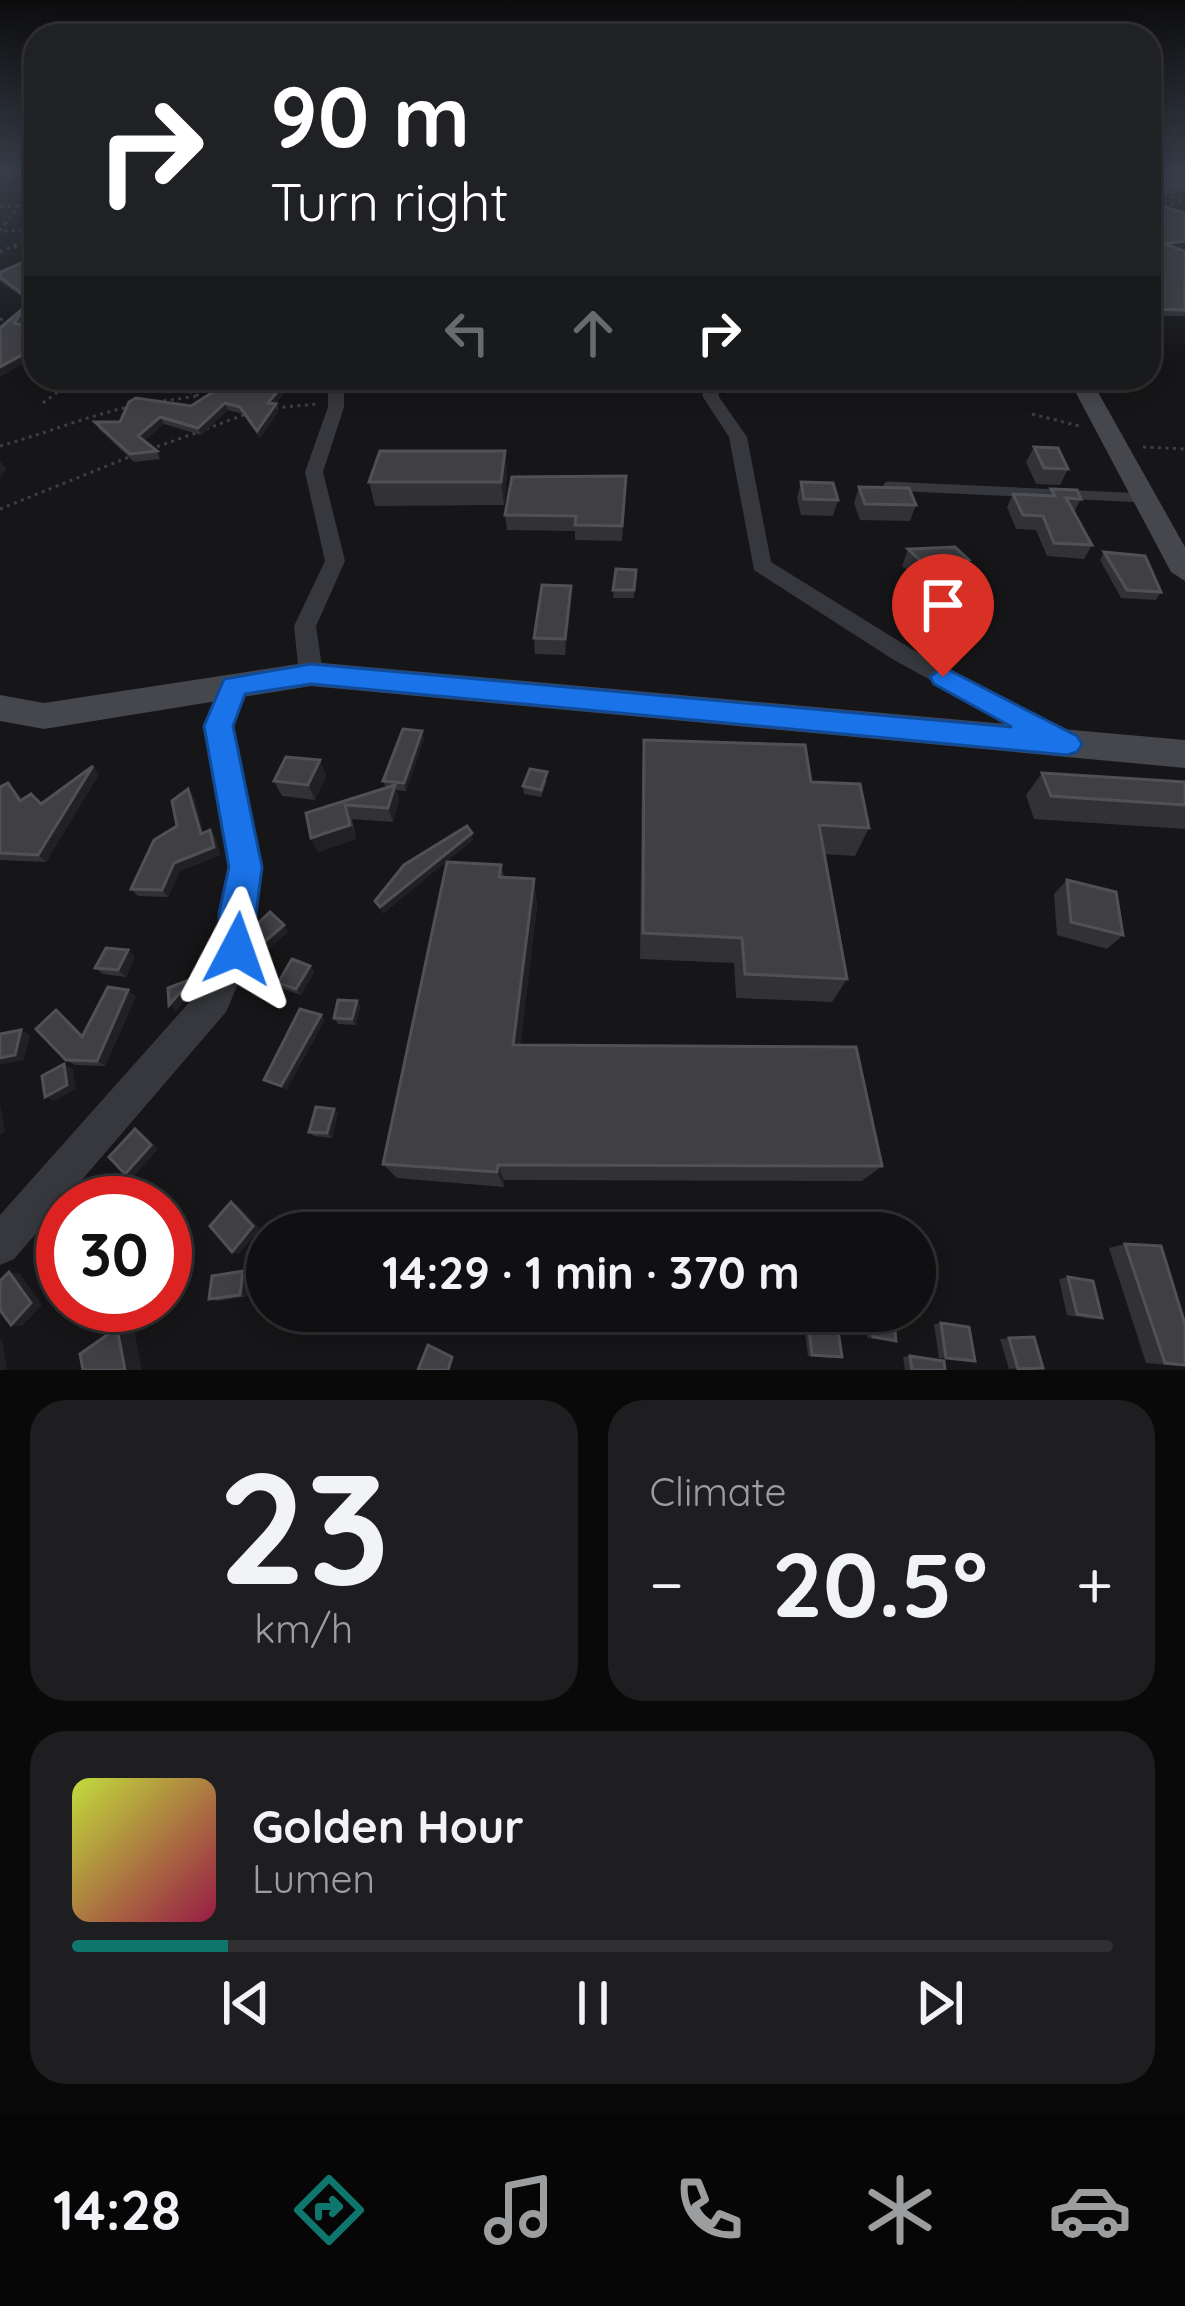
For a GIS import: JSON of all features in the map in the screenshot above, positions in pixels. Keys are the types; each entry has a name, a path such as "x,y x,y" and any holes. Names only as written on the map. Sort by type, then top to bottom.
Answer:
{"street":[{"path":"311,674 304,626 335,561 314,472 334,408 335,390"},
{"path":"710,390 738,437 760,565 902,654 1067,744"},
{"path":"1086,390 1185,572"},
{"path":"0,708 44,716 311,674 1185,754"},
{"path":"0,1245 214,1000 237,949 236,913 246,867 218,726 234,686"}],"lane":[{"path":"888,486 1145,498"}],"path":[{"path":"0,252 24,239"},
{"path":"8,247 24,247"},
{"path":"44,403 61,390"},
{"path":"185,390 215,401"},
{"path":"0,446 53,431 77,418 198,395"},
{"path":"270,409 308,401 334,408"},
{"path":"0,509 250,413 232,407"},
{"path":"1032,414 1089,428 1118,447 1183,447"}],"building":[{"path":"1161,234 1185,234 1185,241 1164,244 1185,251 1185,310 1161,309"},
{"path":"24,262 24,295 0,277 0,272"},
{"path":"24,308 14,323 24,326 24,354 0,367 0,328"},
{"path":"216,390 278,390 268,403 276,404 257,431 240,407 225,403 198,428 160,417 138,436 157,451 130,454 95,422 120,422 129,402 136,398 191,406"},
{"path":"1034,447 1058,448 1068,469 1044,468"},
{"path":"380,451 505,451 501,482 369,482"},
{"path":"626,476 622,526 575,525 576,516 505,515 512,477"},
{"path":"801,482 833,483 838,500 804,499"},
{"path":"859,487 909,488 916,505 865,504"},
{"path":"1051,489 1077,490 1081,499 1066,498 1092,545 1054,543 1043,516 1023,515 1013,494 1055,496"},
{"path":"955,547 969,560 931,570 908,549"},
{"path":"1104,552 1145,556 1161,592 1127,590"},
{"path":"616,569 636,570 634,590 613,590"},
{"path":"542,585 571,586 565,639 534,638"},
{"path":"403,729 422,731 404,783 383,781"},
{"path":"644,740 805,745 811,782 860,784 869,828 819,825 847,979 745,974 742,938 643,933"},
{"path":"286,757 320,760 308,785 274,781"},
{"path":"93,766 38,855 0,853 0,787 8,783 20,801 31,794 41,804"},
{"path":"530,769 547,772 541,790 523,786"},
{"path":"1042,773 1185,782 1185,805 1051,796"},
{"path":"395,785 388,808 345,805 350,825 311,838 306,813"},
{"path":"188,789 201,834 210,830 214,847 174,863 162,890 131,889 154,840 177,826 172,801"},
{"path":"467,826 472,833 380,907 375,901 404,865"},
{"path":"447,862 501,865 499,877 534,879 513,1045 856,1047 882,1166 498,1165 497,1172 383,1164"},
{"path":"1067,880 1116,892 1123,935 1071,922"},
{"path":"270,912 284,925 261,945 252,937 252,929"},
{"path":"106,948 128,950 118,970 95,968"},
{"path":"292,959 310,966 296,989 278,983"},
{"path":"192,979 169,1005 168,988"},
{"path":"108,987 128,990 97,1061 66,1060 36,1029 56,1010 82,1037"},
{"path":"338,1000 357,1001 352,1019 334,1018"},
{"path":"300,1009 321,1015 281,1086 264,1080"},
{"path":"21,1030 15,1055 0,1058 0,1034"},
{"path":"64,1064 67,1085 45,1097 42,1076"},
{"path":"316,1107 334,1109 327,1133 309,1132"},
{"path":"135,1129 151,1145 125,1174 109,1157"},
{"path":"231,1202 246,1218 246,1235 232,1252 210,1226"},
{"path":"1125,1244 1161,1246 1185,1324 1185,1365 1165,1363"},
{"path":"243,1271 240,1295 209,1299 212,1276"},
{"path":"9,1272 31,1303 11,1325 0,1310 0,1281"},
{"path":"1068,1277 1093,1281 1102,1318 1077,1314"},
{"path":"941,1323 969,1327 975,1361 946,1358"},
{"path":"118,1332 125,1370 83,1370 80,1354"},
{"path":"809,1332 838,1332 842,1357 812,1355"},
{"path":"873,1332 895,1332 896,1341 873,1337"},
{"path":"1034,1337 1043,1368 1018,1369 1009,1338"},
{"path":"428,1345 452,1357 448,1370 418,1370"},
{"path":"910,1356 944,1361 945,1370 912,1370"}],"route":[{"path":"237,949 236,913 246,867 218,726 234,686 311,674 1067,744 943,677"}]}
